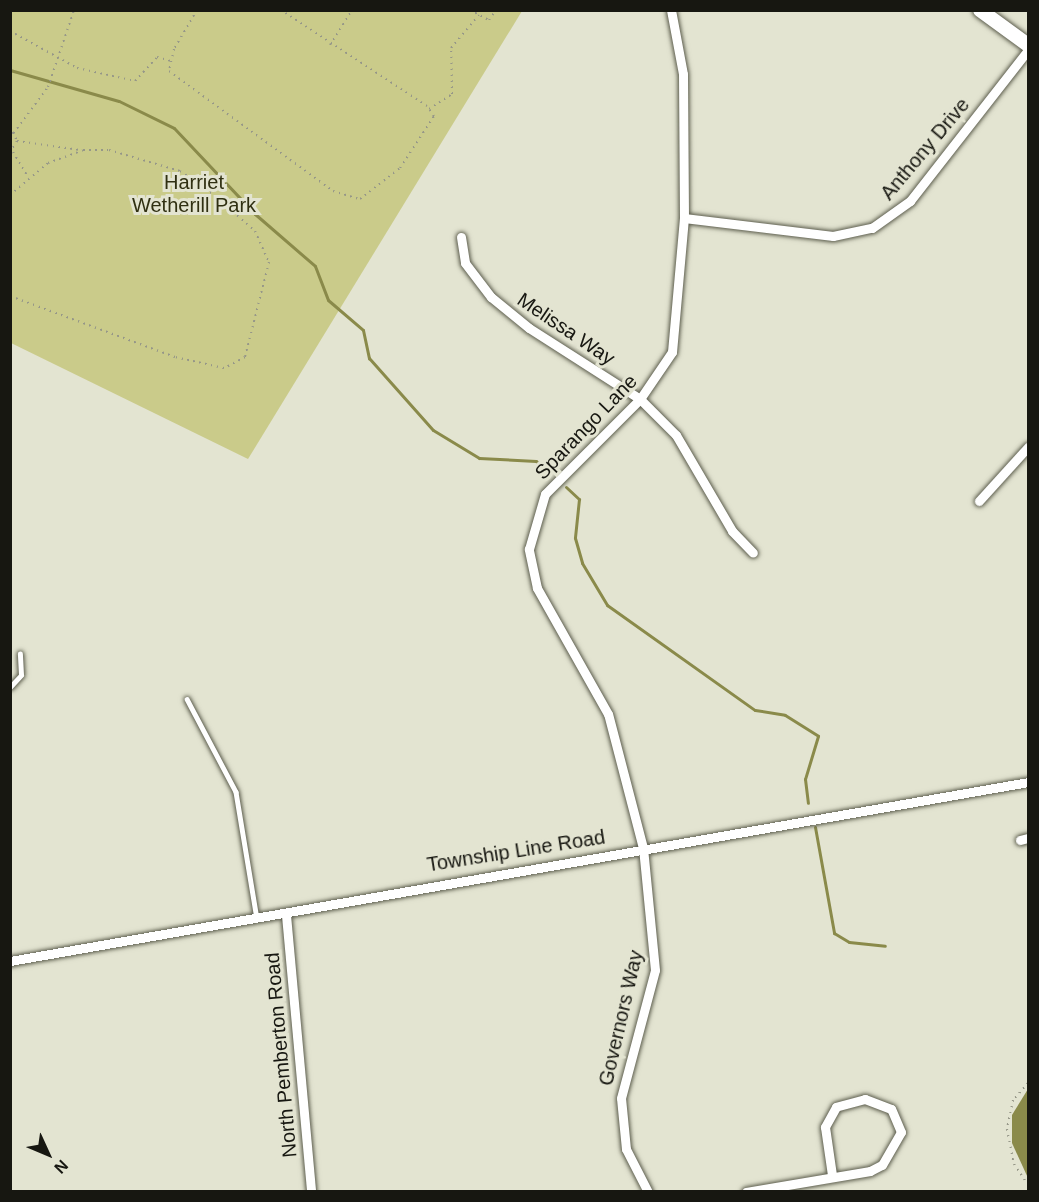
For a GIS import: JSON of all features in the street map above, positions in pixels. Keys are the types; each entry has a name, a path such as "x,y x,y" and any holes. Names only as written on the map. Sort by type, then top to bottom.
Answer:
{"street":[{"name":"Sparango Lane","path":"643,848 608,714 537,588 529,549 545,494 640,399 672,352 684,218 683,74 671,10"},
{"path":"980,10 1029,45"},
{"name":"Anthony Drive","path":"684,218 833,236 872,228 910,201 1029,50"},
{"name":"Melissa Way","path":"461,237 465,263 511,315 640,399 687,449 732,531 753,553"},
{"path":"979,501 1029,447"},
{"name":"Township Line Road","path":"10,961 286,915 394,890 1029,782"},
{"name":"Governors Way","path":"643,848 655,970 621,1098 626,1149 648,1191"},
{"name":"North Pemberton Road","path":"286,915 311,1191"},
{"path":"746,1191 832,1175 870,1171 891,1155 901,1132 891,1109 865,1099 836,1107 825,1127 832,1175"}],"lane":[{"path":"10,687 21,675 20,654"},
{"path":"187,699 236,792 258,920"}],"path":[{"path":"10,138 16,133 48,87 74,10"},
{"path":"198,10 171,61 169,70 179,81 216,110 351,199 375,192 400,168 434,116 429,109 330,45 281,10"},
{"path":"330,45 352,10"},
{"path":"470,10 489,20 496,10"},
{"path":"429,109 452,94 451,48 480,15"},
{"path":"10,31 56,58 135,81 157,57 171,61"},
{"path":"10,127 16,133 17,141 12,152 28,177"},
{"path":"10,296 196,364 224,368 245,357 269,262 255,231 180,171 109,150 83,150 17,141"},
{"path":"10,195 28,177 83,150"},
{"path":"1029,1083 1013,1100 1007,1129 1014,1164 1029,1185"}],"green space":[{"name":"Harriet Wetherill Park","path":"10,11 522,11 248,459 11,343"}],"shaded area":[{"path":"1028,1089 1028,1178 1012,1143 1012,1115"}],"waterway":[{"path":"10,70 119,101 174,128 255,214 315,266 328,300 363,330 369,358 433,430 479,458 536,461 546,472"},
{"path":"566,487 579,499 575,538 582,563 607,605 755,710 785,715 818,736 805,779 808,803"},
{"path":"815,827 834,933 849,942 885,946"}]}
